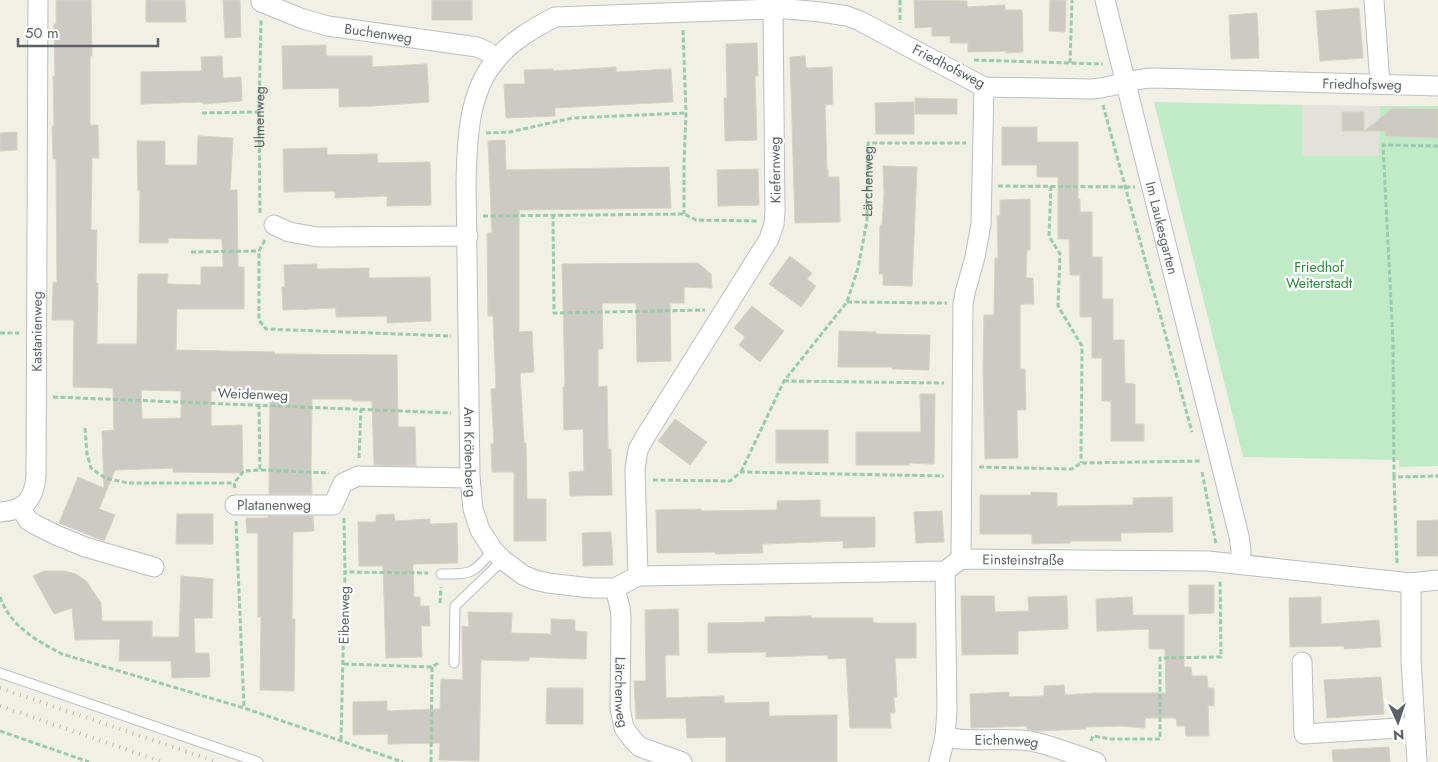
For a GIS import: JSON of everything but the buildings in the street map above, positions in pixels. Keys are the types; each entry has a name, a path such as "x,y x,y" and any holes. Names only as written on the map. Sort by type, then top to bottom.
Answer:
{"street":[{"name":"Kastanienweg","path":"20,508 30,499 35,485 38,0"},
{"name":"Im Laukesgarten","path":"1104,0 1239,536 1240,564"},
{"path":"1374,0 1380,84"},
{"name":"Buchenweg","path":"261,2 318,24 477,47 488,52 496,60"},
{"name":"Friedhofsweg","path":"555,9 682,12 783,6 833,14 860,20 984,87 1098,89 1123,74 1138,79 1438,86"},
{"name":"Kiefernweg","path":"638,576 635,480 636,460 641,444 769,239 775,221 783,6"},
{"name":"Am Krötenberg","path":"555,9 541,25 515,42 496,60 483,81 476,98 470,133 467,164 467,216 470,478 472,503 480,530 498,555 523,575 534,580 568,586 615,588"},
{"path":"615,588 638,576 945,572 961,559 963,304 979,240 983,186 984,87"},
{"path":"274,225 289,232 318,237 468,236"},
{"path":"350,480 470,478"},
{"name":"Platanenweg","path":"235,505 333,505 350,480"},
{"path":"0,512 20,508 28,520 56,535 85,547 154,566"},
{"name":"Einsteinstraße","path":"961,559 1219,562 1405,582 1438,580"},
{"path":"939,762 945,737 947,710 945,572"},
{"path":"1405,582 1411,646 1417,762"},
{"name":"Lärchenweg","path":"615,588 621,617 620,708 624,728 640,747 682,762"},
{"path":"1302,662 1304,734 1414,727"},
{"name":"Eichenweg","path":"945,737 960,740 1030,742 1090,760"}],"lane":[{"path":"441,574 468,573 498,555"},
{"path":"454,663 455,606 498,555"},
{"path":"0,673 258,762"}],"path":[{"path":"1070,63 1072,0"},
{"name":"Ulmenweg","path":"261,2 260,218 274,225"},
{"path":"682,12 686,113 684,214"},
{"path":"951,68 965,60 1070,63 1123,74"},
{"path":"1098,89 1192,433"},
{"path":"202,113 259,112"},
{"path":"470,133 510,132 572,118 686,113"},
{"name":"Lärchenweg","path":"741,472 784,381 847,302 858,268 867,221 868,143 983,143"},
{"path":"1405,582 1394,477 1392,341 1384,145 1438,146"},
{"path":"983,186 1152,187"},
{"path":"1051,186 1049,236 1060,254 1058,306 1082,346 1081,463"},
{"path":"553,214 554,313 699,309 721,316"},
{"path":"467,216 684,214 696,220 775,221"},
{"path":"274,225 259,251 259,320 266,330 469,337"},
{"path":"191,252 259,251"},
{"path":"847,302 963,304"},
{"path":"784,381 962,383"},
{"name":"Weidenweg","path":"36,397 469,413"},
{"path":"258,405 260,470"},
{"path":"235,505 234,483 244,470 334,473 350,480 360,409"},
{"path":"85,428 87,454 91,468 105,478 128,484 234,483"},
{"path":"1197,452 1200,462"},
{"path":"635,480 730,481 741,472 961,472 1072,469 1081,463 1200,462 1219,457"},
{"path":"1090,760 1093,736 1111,739 1160,739 1160,658 1221,657 1219,562 1202,471"},
{"path":"1394,477 1438,476"},
{"name":"Platanenweg","path":"235,505 244,708"},
{"path":"333,505 344,512 345,572"},
{"name":"Eibenweg","path":"341,740 345,572 441,574"},
{"path":"440,603 441,574"},
{"path":"0,597 17,625 36,640 62,654 244,708 403,762"},
{"path":"431,762 432,667 440,663 440,653"},
{"name":"Eibenweg","path":"344,664 432,667"},
{"path":"0,732 88,762"}],"shaded area":[{"path":"1302,105 1380,106 1379,156 1302,156"}],"green space":[{"name":"Friedhof Weiterstadt","path":"1154,102 1302,105 1302,156 1379,156 1380,106 1438,106 1438,466 1399,467 1399,460 1243,457"}],"railway":[{"path":"0,688 217,762"},
{"path":"0,706 163,762"}]}
